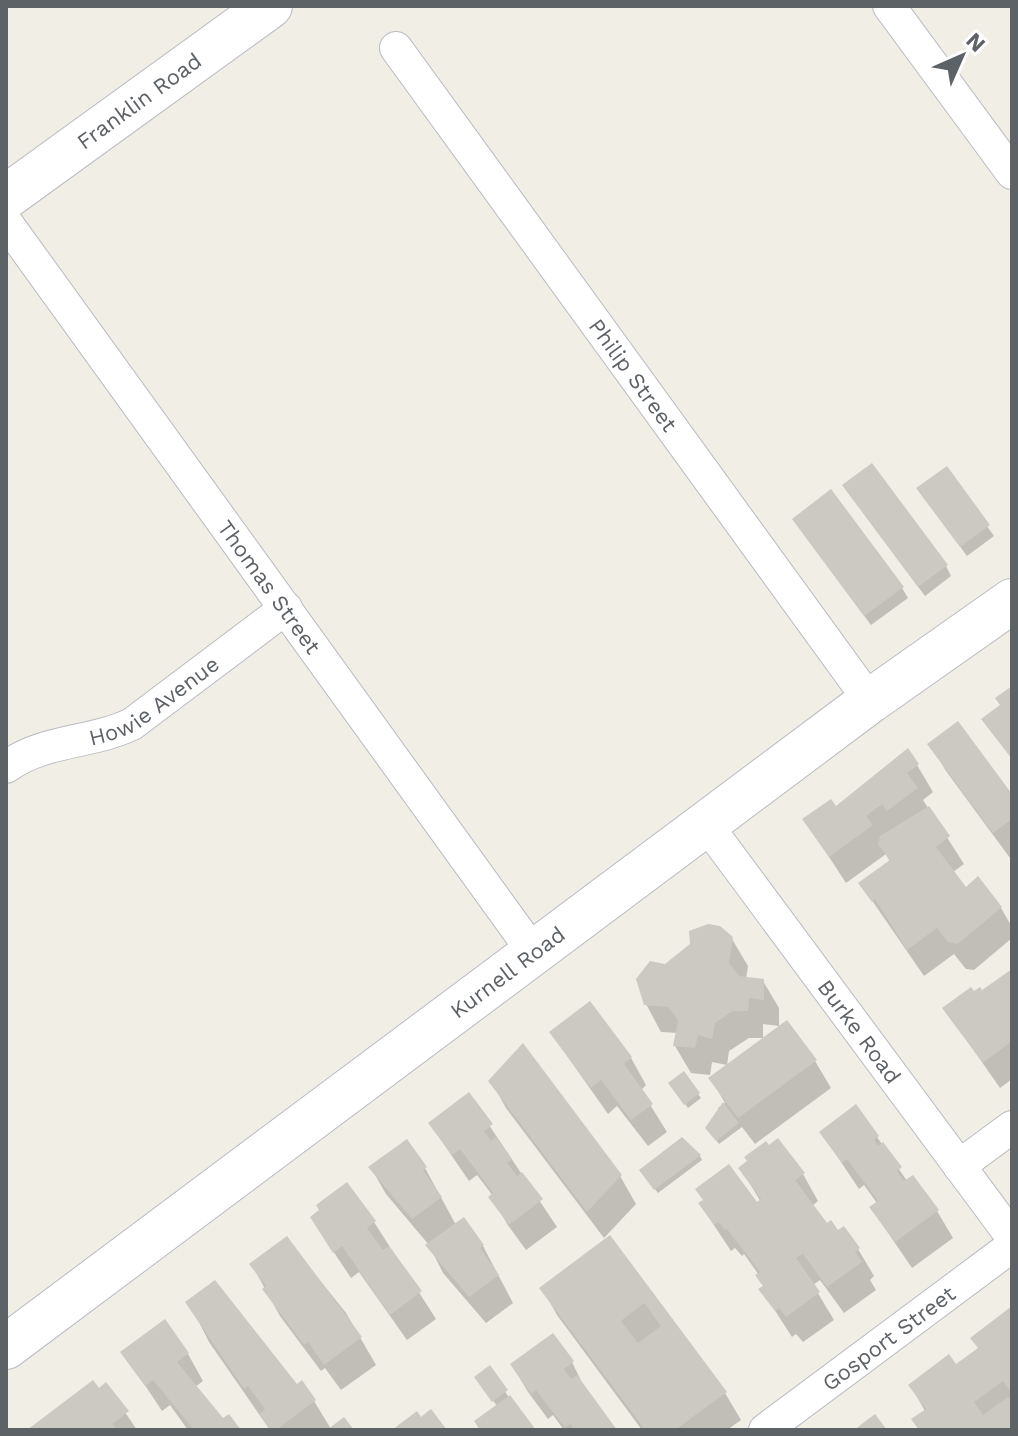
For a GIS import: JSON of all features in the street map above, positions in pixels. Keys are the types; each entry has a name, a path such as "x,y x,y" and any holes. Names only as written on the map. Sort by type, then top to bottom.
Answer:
{"street":[{"path":"889,6 1012,173"},
{"name":"Franklin Road","path":"6,197 258,10"},
{"name":"Philip Street","path":"396,48 870,701"},
{"name":"Thomas Street","path":"6,222 534,953"},
{"name":"Kurnell Road","path":"6,1347 870,701 1012,601"},
{"name":"Howie Avenue","path":"6,767 49,745 105,735 132,724 286,608"},
{"name":"Burke Road","path":"706,824 1012,1237"},
{"path":"959,1166 1012,1127"},
{"name":"Gosport Street","path":"765,1430 1012,1246"}],"building":[{"path":"872,463 948,565 918,587 842,485"},
{"path":"947,466 990,525 960,547 916,488"},
{"path":"831,489 904,587 864,616 792,519"},
{"path":"1012,686 1012,759 981,719 1000,705 995,698"},
{"path":"958,721 1012,794 1012,819 993,833 927,744"},
{"path":"908,748 919,764 907,773 918,788 887,811 882,804 866,816 873,825 829,857 802,819 831,799 836,806"},
{"path":"929,806 950,836 936,847 966,887 978,876 1002,907 958,944 948,942 937,928 907,950 875,899 872,902 858,883 890,860 878,845 880,836"},
{"path":"708,924 720,926 733,937 729,963 739,976 764,979 764,1000 749,998 748,1011 733,1011 715,1023 712,1039 698,1035 695,1048 673,1046 678,1020 668,1007 644,1005 636,979 650,961 665,964 690,944 689,931"},
{"path":"1012,969 1012,1041 983,1063 942,1008 971,987 974,991 980,987 982,990"},
{"path":"590,1001 632,1057 624,1064 653,1104 631,1120 601,1080 591,1088 549,1032"},
{"path":"787,1020 817,1060 738,1118 708,1078"},
{"path":"523,1043 622,1175 587,1212 488,1081"},
{"path":"684,1071 700,1093 684,1105 668,1083"},
{"path":"469,1092 493,1124 484,1131 491,1141 496,1137 512,1159 507,1163 517,1176 522,1172 543,1199 509,1225 488,1197 493,1193 460,1149 452,1155 428,1123"},
{"path":"723,1102 739,1123 716,1141 705,1128"},
{"path":"856,1104 879,1136 874,1140 878,1146 883,1142 902,1167 897,1171 904,1181 913,1175 939,1210 895,1242 869,1207 878,1201 847,1159 842,1163 819,1132"},
{"path":"682,1137 701,1155 654,1190 639,1170"},
{"path":"778,1138 805,1173 795,1180 827,1223 831,1220 838,1230 844,1226 860,1248 855,1252 862,1262 827,1287 803,1254 796,1258 820,1292 786,1317 779,1308 775,1311 758,1289 763,1286 755,1275 760,1272 727,1229 718,1222 714,1225 698,1203 703,1200 695,1189 729,1164 757,1202 761,1199 738,1168 747,1161 744,1157 766,1141 769,1145"},
{"path":"407,1139 427,1167 423,1170 442,1197 412,1219 368,1167"},
{"path":"347,1182 376,1221 367,1228 383,1250 389,1246 422,1291 390,1315 342,1246 333,1253 310,1217 319,1210 316,1205"},
{"path":"464,1217 484,1245 480,1248 499,1275 469,1297 425,1245"},
{"path":"610,1235 727,1392 675,1430 645,1430 539,1288","holes":["644,1303 661,1326 638,1343 621,1321"]},
{"path":"287,1236 362,1337 324,1365 308,1342 304,1345 262,1289 266,1286 249,1264"},
{"path":"215,1280 297,1384 302,1380 316,1400 276,1430 271,1430 259,1414 265,1409 248,1386 244,1389 185,1302"},
{"path":"1012,1306 1012,1393 1003,1381 974,1402 983,1415 1008,1397 1012,1402 1012,1430 919,1430 911,1419 926,1409 908,1385 949,1354 956,1364 978,1348 970,1338"},
{"path":"165,1319 189,1353 177,1362 223,1418 229,1414 241,1430 194,1430 153,1380 145,1386 120,1352"},
{"path":"553,1333 574,1361 564,1369 571,1379 577,1375 617,1430 575,1430 570,1424 565,1428 536,1390 531,1394 510,1364"},
{"path":"490,1365 508,1390 492,1402 474,1377"},
{"path":"93,1380 99,1388 106,1382 129,1411 112,1424 117,1430 27,1430"},
{"path":"510,1395 536,1430 480,1430 474,1421"},
{"path":"431,1409 447,1430 392,1430 417,1411 421,1417"},
{"path":"875,1414 887,1430 854,1430"},
{"path":"344,1417 354,1430 327,1430"}]}
